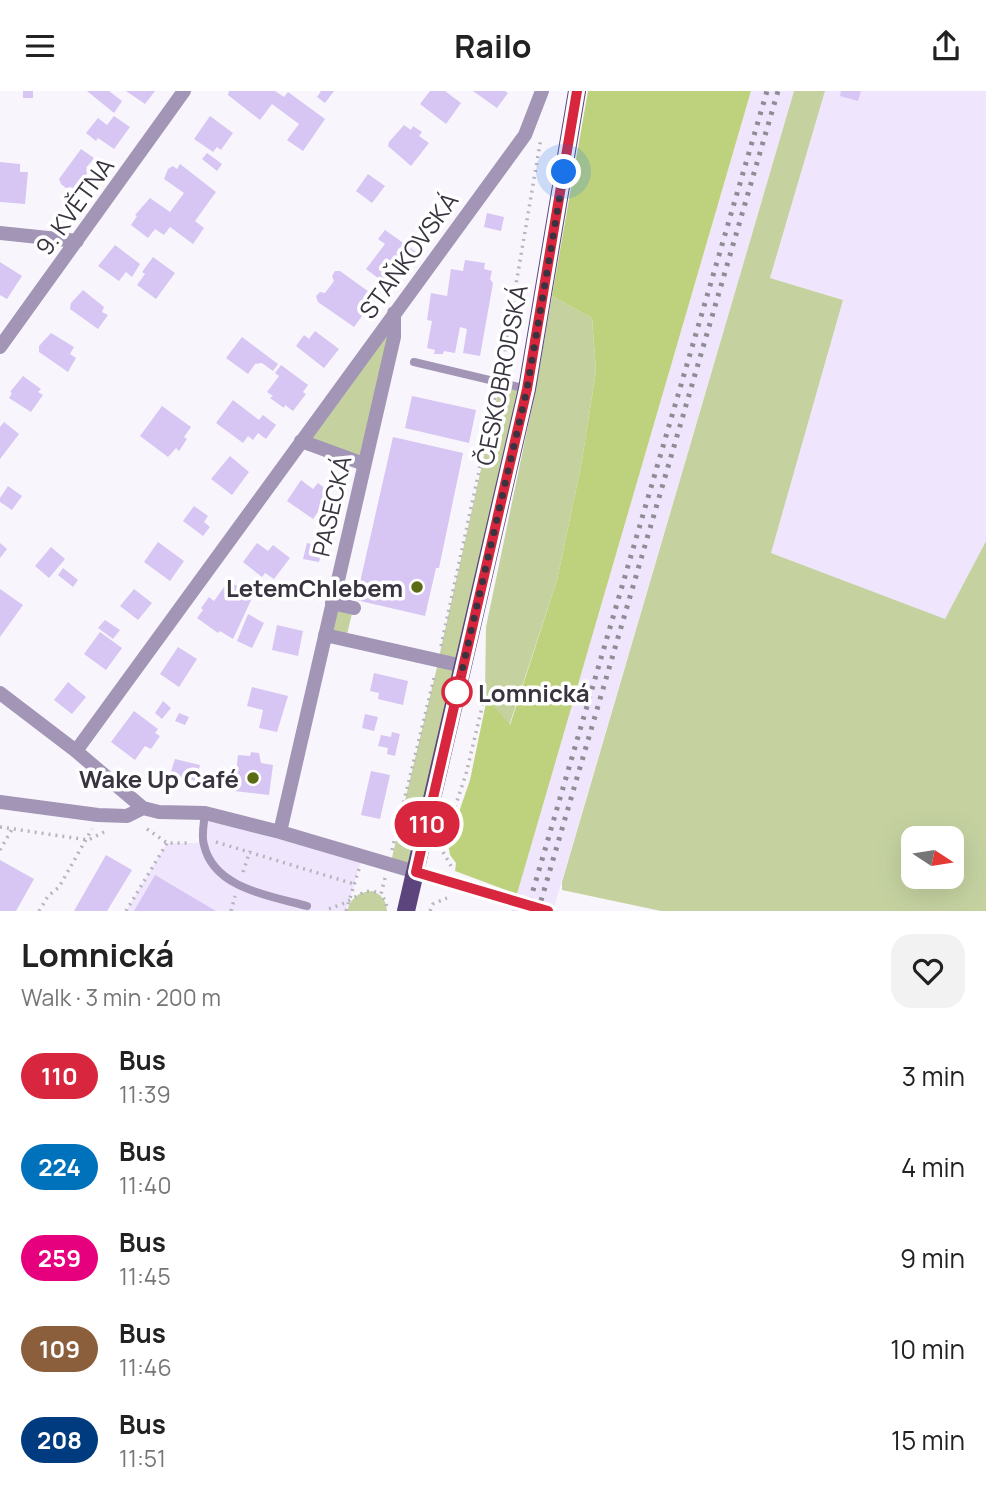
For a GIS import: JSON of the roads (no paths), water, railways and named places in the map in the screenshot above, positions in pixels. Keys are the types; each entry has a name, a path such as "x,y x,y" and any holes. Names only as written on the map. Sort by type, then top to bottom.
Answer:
{"main road":[{"name":"ČESKOBRODSKÁ","path":"406,911 527,389 577,91"}],"street":[{"name":"9. KVĚTNA","path":"0,347 184,91"},
{"name":"STAŇKOVSKÁ","path":"76,751 525,135 542,91"},
{"path":"0,233 77,241"},
{"name":"PASECKÁ","path":"280,832 394,337 394,313"},
{"path":"301,441 364,464"},
{"path":"332,603 354,608"},
{"path":"325,635 463,666"},
{"path":"0,693 76,751 143,808 159,812 205,813 280,832 548,911"},
{"path":"0,802 98,815 127,816 143,808"}],"lane":[{"path":"414,362 527,389"},
{"path":"205,813 203,843 216,869 227,878 264,894 307,906"}],"railway":[{"path":"527,911 767,91"},
{"path":"538,911 778,91"}],"place":[{"name":"LetemChlebem","path":"417,587"},
{"name":"Lomnická","path":"457,692"},
{"name":"Wake Up Café","path":"253,778"}]}
